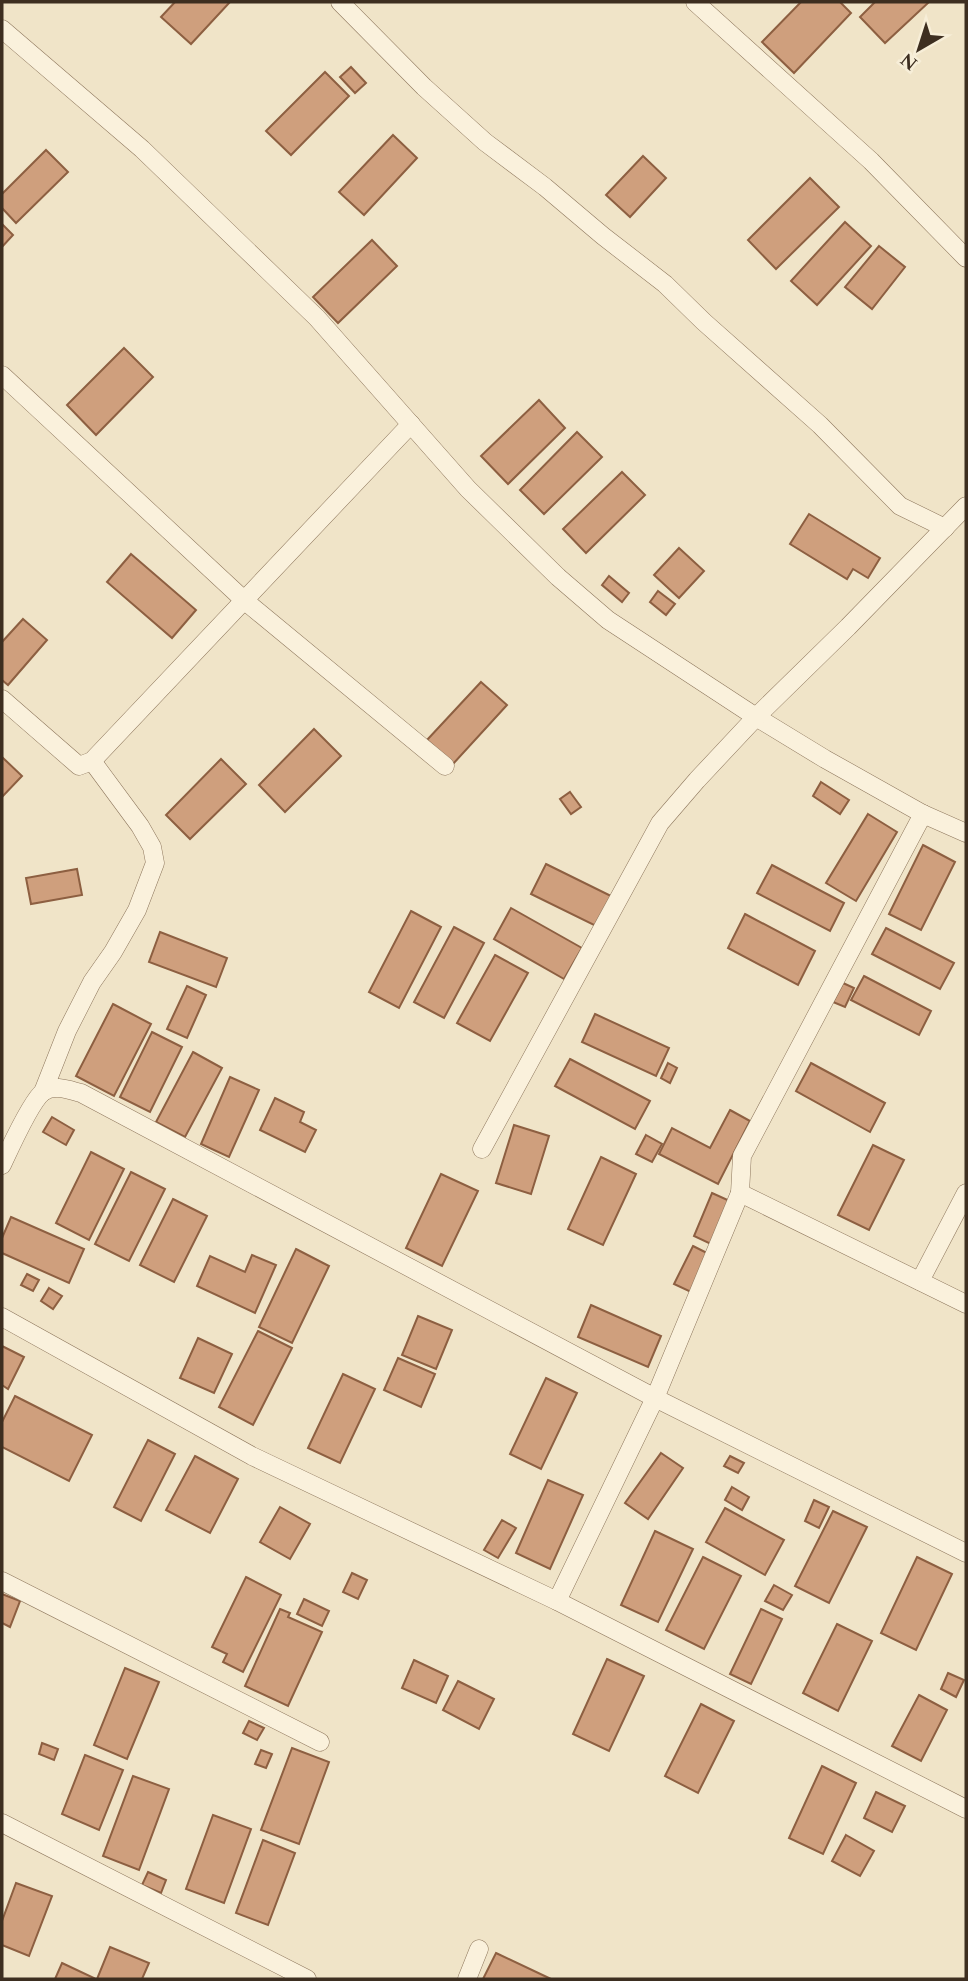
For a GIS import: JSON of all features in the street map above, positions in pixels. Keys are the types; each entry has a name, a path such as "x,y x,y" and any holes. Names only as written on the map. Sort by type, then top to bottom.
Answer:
{"street":[{"path":"340,2 424,87 485,142 665,284 820,425 900,506 945,528"},
{"path":"695,2 871,161 966,258"},
{"path":"2,29 142,149 317,318 468,489 558,577 608,620 825,759 923,814 966,833"},
{"path":"2,375 245,601 445,766"},
{"path":"2,699 79,766 92,761 411,424"},
{"path":"482,1149 660,823 696,780 756,717 966,506"},
{"path":"2,1165 30,1109 43,1092 67,1031 92,982 137,911 155,863 152,847 140,826 92,761"},
{"path":"557,1601 655,1398 740,1193 741,1156 923,814"},
{"path":"43,1092 58,1088 81,1093 655,1398 966,1553"},
{"path":"740,1193 966,1304"},
{"path":"920,1282 966,1193"},
{"path":"2,1317 252,1455 557,1601 966,1809"},
{"path":"2,1581 320,1742"},
{"path":"2,1823 307,1979"},
{"path":"467,1979 479,1949"}],"building":[{"path":"175,2 230,2 191,44 161,17"},
{"path":"801,2 840,2 851,13 794,73 762,42"},
{"path":"875,2 929,2 885,43 860,17"},
{"path":"351,67 366,83 355,93 340,77"},
{"path":"325,72 349,96 291,155 266,131"},
{"path":"393,135 417,158 364,215 339,192"},
{"path":"46,150 68,172 16,223 2,208 2,194"},
{"path":"643,156 666,178 630,217 606,195"},
{"path":"810,178 839,207 776,269 748,240"},
{"path":"845,222 871,246 817,305 791,281"},
{"path":"2,224 13,235 2,247"},
{"path":"372,240 397,266 338,323 313,297"},
{"path":"879,246 905,267 872,309 845,287"},
{"path":"124,348 153,377 96,435 67,405"},
{"path":"539,400 565,428 508,484 481,456"},
{"path":"577,432 602,457 544,514 520,490"},
{"path":"622,472 645,495 586,553 563,529"},
{"path":"809,514 880,558 868,578 853,569 847,579 790,544"},
{"path":"679,548 704,571 679,598 654,575"},
{"path":"131,554 196,610 172,638 107,582"},
{"path":"609,576 629,593 622,602 602,585"},
{"path":"658,591 675,604 666,615 650,602"},
{"path":"23,619 47,640 8,685 2,680 2,642"},
{"path":"481,682 507,705 453,764 427,740"},
{"path":"314,729 341,756 285,812 259,785"},
{"path":"2,757 22,776 2,797"},
{"path":"221,759 246,784 190,839 166,815"},
{"path":"821,782 849,800 840,814 813,796"},
{"path":"570,792 581,807 571,814 560,799"},
{"path":"868,814 897,832 856,901 826,883"},
{"path":"923,845 955,862 921,930 889,914"},
{"path":"546,864 611,896 596,926 531,894"},
{"path":"772,865 844,903 830,931 757,893"},
{"path":"77,869 82,895 31,904 26,878"},
{"path":"511,908 582,948 564,979 494,939"},
{"path":"411,911 441,927 399,1008 369,992"},
{"path":"745,914 815,951 798,985 728,948"},
{"path":"454,927 484,943 444,1018 414,1002"},
{"path":"886,928 954,963 940,989 872,954"},
{"path":"160,932 227,958 216,987 149,962"},
{"path":"495,955 528,973 490,1041 457,1023"},
{"path":"864,976 931,1011 919,1035 851,1000"},
{"path":"843,983 854,988 845,1007 833,1002"},
{"path":"187,986 206,995 187,1038 167,1029"},
{"path":"113,1004 151,1024 114,1096 76,1076"},
{"path":"595,1014 669,1048 656,1076 582,1042"},
{"path":"152,1032 182,1047 150,1112 120,1097"},
{"path":"193,1052 222,1068 185,1137 156,1122"},
{"path":"570,1059 650,1101 635,1129 555,1086"},
{"path":"668,1063 677,1068 670,1083 661,1078"},
{"path":"811,1063 885,1103 870,1132 796,1091"},
{"path":"230,1077 259,1090 229,1157 201,1144"},
{"path":"275,1098 304,1112 300,1122 316,1130 305,1152 260,1130"},
{"path":"730,1110 750,1121 718,1184 659,1154 672,1128 710,1148"},
{"path":"52,1117 74,1130 66,1145 43,1132"},
{"path":"514,1125 549,1136 531,1194 496,1183"},
{"path":"646,1135 662,1144 652,1162 636,1154"},
{"path":"873,1145 904,1160 869,1230 838,1215"},
{"path":"91,1152 124,1169 89,1240 56,1223"},
{"path":"601,1157 636,1174 603,1245 568,1229"},
{"path":"131,1172 165,1189 129,1261 95,1244"},
{"path":"441,1174 478,1191 442,1266 406,1248"},
{"path":"712,1193 732,1202 713,1245 694,1236"},
{"path":"173,1199 207,1216 174,1282 140,1265"},
{"path":"11,1217 84,1249 69,1283 2,1253 2,1238"},
{"path":"693,1246 709,1254 691,1292 674,1284"},
{"path":"296,1249 329,1266 292,1343 259,1327"},
{"path":"252,1255 276,1265 255,1313 197,1286 210,1256 245,1272"},
{"path":"27,1274 39,1280 33,1291 21,1285"},
{"path":"49,1288 62,1296 53,1309 41,1301"},
{"path":"591,1305 661,1336 648,1367 578,1337"},
{"path":"418,1316 452,1330 436,1369 402,1355"},
{"path":"258,1331 292,1348 253,1425 219,1407"},
{"path":"198,1338 232,1354 214,1393 180,1378"},
{"path":"2,1346 24,1357 8,1389 2,1385"},
{"path":"398,1358 435,1374 421,1407 384,1390"},
{"path":"343,1374 375,1389 340,1463 308,1448"},
{"path":"546,1378 577,1393 541,1469 510,1454"},
{"path":"15,1396 92,1435 69,1481 2,1447 2,1422"},
{"path":"148,1440 175,1454 141,1521 114,1507"},
{"path":"661,1453 683,1468 648,1519 625,1503"},
{"path":"195,1456 238,1479 210,1533 166,1510"},
{"path":"730,1456 744,1463 738,1473 724,1466"},
{"path":"548,1480 583,1495 550,1569 516,1553"},
{"path":"732,1487 749,1497 742,1510 725,1500"},
{"path":"814,1500 829,1507 819,1528 805,1521"},
{"path":"280,1507 310,1524 290,1559 260,1542"},
{"path":"725,1508 784,1540 765,1575 706,1542"},
{"path":"833,1511 867,1527 829,1603 795,1586"},
{"path":"502,1520 516,1528 498,1558 484,1550"},
{"path":"655,1531 693,1549 658,1622 621,1605"},
{"path":"703,1557 741,1576 704,1649 666,1630"},
{"path":"917,1557 952,1574 916,1650 881,1633"},
{"path":"352,1573 367,1580 358,1599 343,1592"},
{"path":"246,1577 281,1595 243,1672 223,1662 227,1654 212,1647"},
{"path":"774,1585 792,1595 783,1610 765,1601"},
{"path":"2,1594 20,1601 10,1627 2,1623"},
{"path":"304,1599 329,1611 322,1626 297,1614"},
{"path":"280,1609 290,1613 288,1617 322,1632 288,1706 245,1686"},
{"path":"761,1609 782,1619 751,1684 730,1674"},
{"path":"837,1624 872,1641 838,1711 803,1693"},
{"path":"607,1659 644,1676 609,1751 573,1734"},
{"path":"414,1660 448,1676 436,1703 402,1688"},
{"path":"125,1668 159,1682 127,1759 94,1745"},
{"path":"948,1673 964,1680 956,1697 941,1689"},
{"path":"458,1681 494,1699 479,1729 443,1710"},
{"path":"919,1695 947,1710 921,1761 892,1746"},
{"path":"701,1704 734,1721 698,1793 665,1776"},
{"path":"249,1721 264,1728 257,1740 243,1733"},
{"path":"42,1743 58,1749 54,1760 39,1754"},
{"path":"292,1748 329,1762 299,1844 261,1830"},
{"path":"261,1750 272,1754 266,1768 255,1764"},
{"path":"85,1755 123,1770 99,1830 62,1814"},
{"path":"822,1766 856,1783 823,1854 789,1838"},
{"path":"133,1776 169,1789 139,1870 103,1856"},
{"path":"876,1792 905,1806 892,1832 864,1818"},
{"path":"213,1815 251,1829 224,1903 186,1889"},
{"path":"846,1835 874,1851 860,1876 832,1861"},
{"path":"263,1840 295,1853 268,1925 236,1913"},
{"path":"148,1872 166,1880 161,1893 142,1885"},
{"path":"16,1883 52,1896 29,1956 2,1945 2,1921"},
{"path":"110,1947 149,1963 142,1979 97,1979"},
{"path":"496,1953 551,1979 483,1979"},
{"path":"62,1963 94,1978 55,1979"}]}
